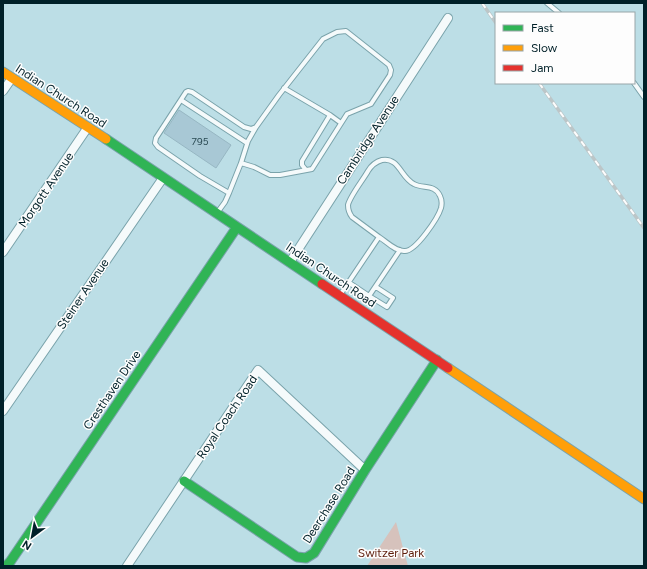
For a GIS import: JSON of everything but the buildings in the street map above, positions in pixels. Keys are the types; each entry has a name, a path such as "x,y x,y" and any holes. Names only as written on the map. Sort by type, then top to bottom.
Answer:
{"street":[{"name":"Cambridge Avenue","path":"290,262 448,18"},
{"name":"Indian Church Road","path":"3,72 340,295 644,499"},
{"path":"3,91 12,78"},
{"name":"Morgott Avenue","path":"3,252 88,128"},
{"name":"Steiner Avenue","path":"3,411 163,178"},
{"name":"Cresthaven Drive","path":"6,566 15,556 237,227"},
{"name":"Deerchase Road","path":"184,481 297,556 306,558 314,553 365,470 437,360"},
{"name":"Royal Coach Road","path":"128,566 258,370 365,470"}],"lane":[{"path":"547,3 558,12"},
{"path":"217,214 225,202 241,163 247,143 256,127 284,88 323,39 337,32 346,31 389,65 391,70 390,75 371,104 347,114 312,169 280,175 270,175 254,167 241,163"},
{"path":"635,84 644,97"},
{"path":"284,88 341,123"},
{"path":"229,193 188,168 158,147 155,143 156,138 188,91 244,127 251,129 256,127"},
{"path":"181,100 247,143"},
{"path":"306,170 302,165 302,161 330,115"},
{"path":"381,160 389,160 396,164 413,184 436,190 442,201 439,212 418,243 408,251 400,250 379,236 352,217 349,213 348,205 373,164 381,160"},
{"path":"340,295 379,236"},
{"path":"369,296 400,250"},
{"path":"348,282 387,307 393,298 376,287"}],"green space":[{"name":"Switzer Park","path":"396,522 408,566 367,566"}],"railway":[{"path":"482,3 495,22"},
{"path":"540,84 644,228"}],"traffic: fast":[{"path":"106,139 322,284"},
{"path":"6,566 237,227"},
{"path":"184,481 297,557 306,558 314,553 365,470 437,360"}],"traffic: slow":[{"path":"3,72 106,139"},
{"path":"448,368 644,499"}],"traffic: jam":[{"path":"322,284 448,368"}]}
